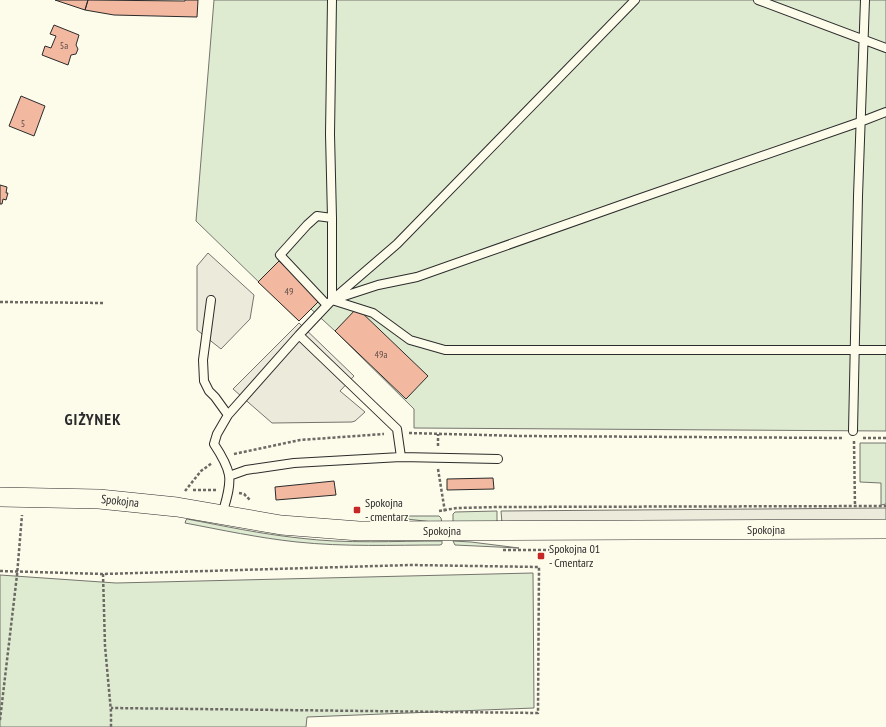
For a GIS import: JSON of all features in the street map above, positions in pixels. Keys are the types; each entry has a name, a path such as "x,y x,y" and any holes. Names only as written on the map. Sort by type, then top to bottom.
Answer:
{"street":[{"name":"Spokojna","path":"0,497 99,498 177,507 281,525 359,531 886,529"}],"lane":[{"path":"330,302 332,218 330,134 332,0"},
{"path":"222,515 228,490 229,476 222,456 214,444 217,434 228,415 330,302 397,244 635,0"},
{"path":"758,0 886,48"},
{"path":"853,430 864,0"},
{"path":"330,302 378,285 417,277 886,112"},
{"path":"332,218 317,216 280,255 330,302 373,313 410,340 444,350 886,350"},
{"path":"211,300 203,360 204,381 209,392 215,397 228,415"},
{"path":"299,335 397,429 401,457"},
{"path":"229,476 246,470 294,463 401,457 498,459"}],"path":[{"path":"0,302 106,303"},
{"path":"853,430 854,507"},
{"path":"438,434 438,466 447,531"},
{"path":"185,490 228,490 244,494 249,500 256,503"},
{"path":"0,720 22,516 26,497"},
{"path":"437,511 457,508 506,507 886,506"},
{"path":"0,571 103,574 411,565 539,567 538,713 111,708"},
{"path":"103,574 105,646 111,708 111,727"}],"green space":[{"path":"214,0 886,0 886,431 414,428 414,409 335,331 311,309 299,321 196,221"},
{"path":"860,443 886,443 886,504 881,505 881,483 860,482"},
{"path":"497,511 497,522 453,522 453,514 455,512"},
{"path":"380,516 439,516 442,523"},
{"path":"187,519 257,532 317,540 353,542 442,541 442,544 315,544 255,536 185,523"},
{"path":"453,541 471,542 519,548 455,545"},
{"path":"533,573 534,708 307,717 306,727 0,727 0,575 116,583"}],"shaded area":[{"path":"208,253 254,295 250,319 221,349 197,330 197,266"},
{"path":"299,323 354,376 340,391 365,412 355,421 272,423 233,389"},
{"path":"886,508 886,521 502,523 501,511"}],"building":[{"path":"55,0 88,0 85,10"},
{"path":"88,0 198,0 197,17 114,15 85,10"},
{"path":"54,25 79,35 76,45 78,49 76,54 71,55 68,65 42,55 45,46 51,48 56,36 50,34"},
{"path":"21,96 45,106 34,136 9,126"},
{"path":"0,185 7,187 6,193 8,193 6,200 3,199 2,204 0,204"},
{"path":"279,261 320,300 299,321 258,282"},
{"path":"357,308 428,376 406,399 335,331"},
{"path":"493,478 494,489 447,490 447,479"},
{"path":"334,481 336,495 276,500 275,487"}],"place":[{"name":"Spokojna - cmentarz","path":"357,510"},
{"name":"Spokojna 01 - Cmentarz","path":"541,556"}],"district":[{"name":"GIŻYNEK","path":"93,419"}]}
